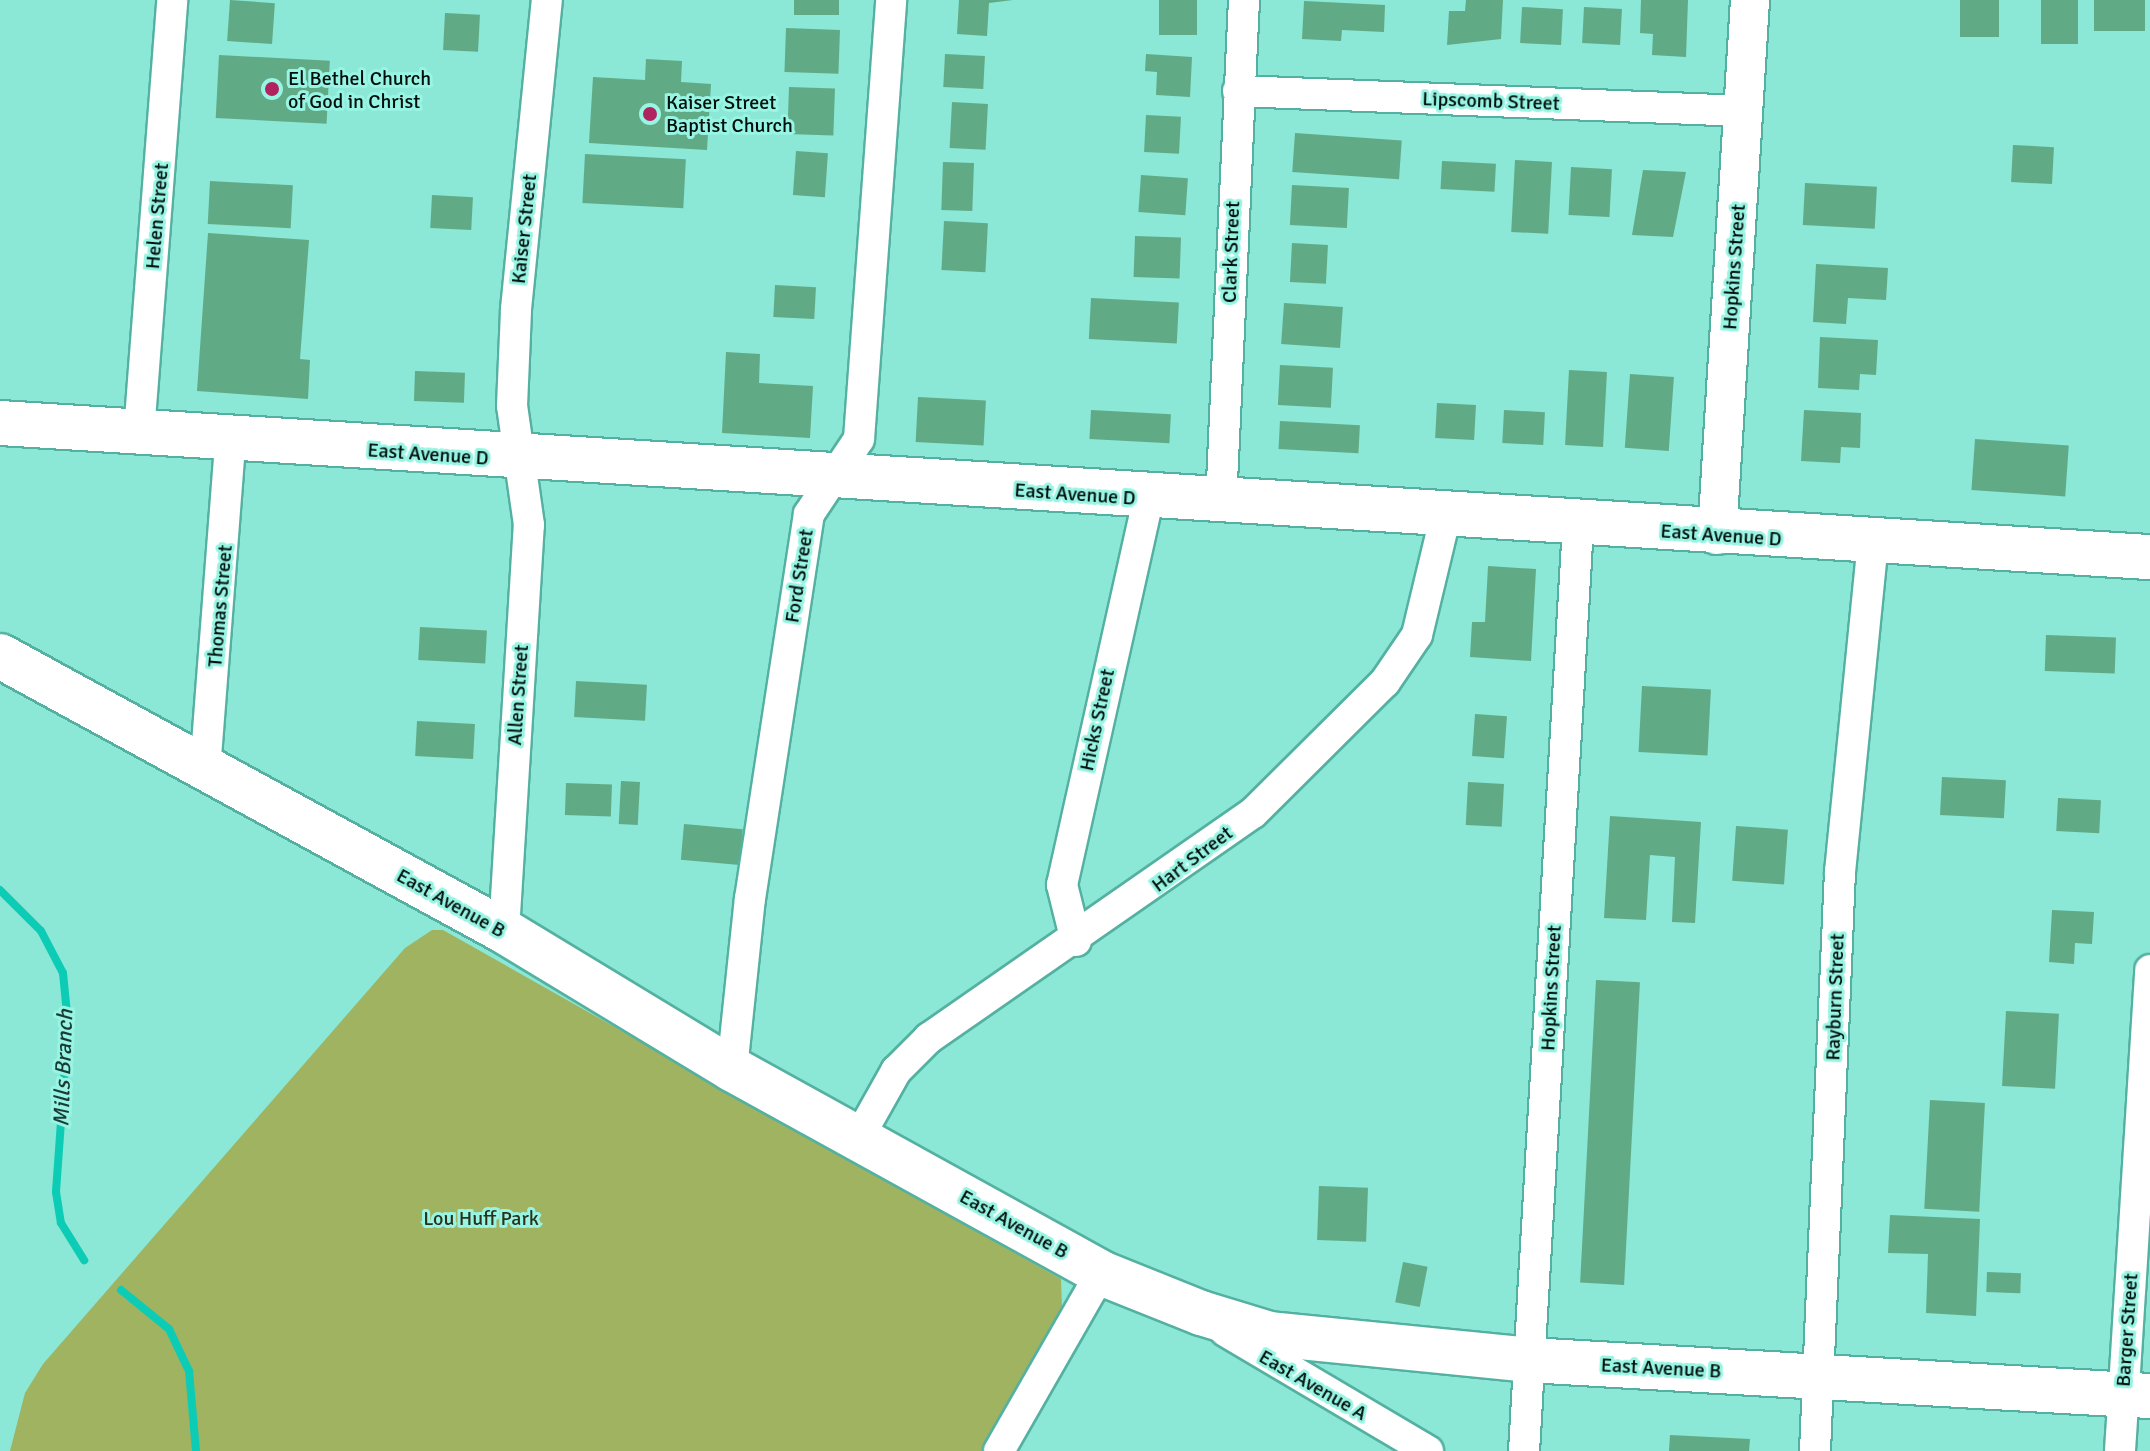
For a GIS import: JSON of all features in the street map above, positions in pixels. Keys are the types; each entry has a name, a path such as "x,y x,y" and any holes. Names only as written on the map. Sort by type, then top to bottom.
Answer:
{"main road":[{"name":"East Avenue D","path":"0,423 230,442 1717,535 2150,557"},
{"name":"East Avenue B","path":"0,656 504,931 732,1069 1101,1273 1201,1313 1284,1336 1529,1360 2136,1396"}],"street":[{"name":"Helen Street","path":"139,433 172,0"},
{"name":"Kaiser Street","path":"517,459 516,309 547,0"},
{"name":"Ford Street","path":"732,1069 750,899 809,514 837,480 859,439 891,0"},
{"name":"Clark Street","path":"1221,504 1244,0"},
{"name":"Hopkins Street","path":"1717,535 1750,0"},
{"name":"Lipscomb Street","path":"1238,91 1744,111"},
{"name":"Thomas Street","path":"205,770 230,442"},
{"name":"Allen Street","path":"504,931 529,525 517,459"},
{"name":"Hicks Street","path":"1076,941 1062,885 1148,499"},
{"name":"Hart Street","path":"859,1137 896,1071 929,1038 1076,941 1253,813 1385,682 1417,635 1445,518"},
{"name":"Hopkins Street","path":"1524,1451 1578,526"},
{"name":"Rayburn Street","path":"1815,1451 1840,872 1873,544"},
{"name":"Barger Street","path":"2120,1451 2136,1396 2150,970"},
{"path":"999,1451 1101,1273"},
{"name":"East Avenue A","path":"1201,1313 1428,1451"}],"green space":[{"name":"Lou Huff Park","path":"432,930 443,930 1061,1279 1062,1310 984,1451 10,1451 25,1393 43,1364 405,948"}],"building":[{"path":"230,0 275,3 272,44 227,41"},
{"path":"794,0 839,0 839,15 794,15"},
{"path":"959,0 1013,0 989,3 987,36 957,34"},
{"path":"1159,0 1197,0 1197,35 1159,35"},
{"path":"1466,0 1503,0 1501,39 1447,45 1449,11 1465,11"},
{"path":"1641,0 1688,0 1686,57 1652,55 1653,34 1640,33"},
{"path":"1960,0 1999,0 1999,37 1960,37"},
{"path":"2041,0 2078,0 2078,44 2041,44"},
{"path":"2094,0 2145,0 2145,31 2094,31"},
{"path":"1304,1 1385,5 1384,32 1342,30 1341,41 1302,39"},
{"path":"1522,7 1563,9 1561,45 1520,43"},
{"path":"1584,7 1622,9 1620,45 1582,43"},
{"path":"445,13 480,15 478,52 443,50"},
{"path":"786,28 840,30 838,74 784,72"},
{"path":"945,54 985,56 983,89 943,87"},
{"path":"1146,54 1192,57 1190,97 1156,95 1157,72 1145,71"},
{"name":"El Bethel Church of God in Christ","path":"219,55 330,61 327,124 216,118"},
{"name":"Kaiser Street Baptist Church","path":"646,59 682,61 681,82 711,84 707,150 589,143 593,77 645,80"},
{"path":"789,87 835,89 833,136 787,134"},
{"path":"952,102 988,104 986,150 950,148"},
{"path":"1146,115 1181,117 1179,154 1144,152"},
{"path":"1295,133 1402,140 1399,179 1292,172"},
{"path":"2013,145 2054,147 2052,184 2011,182"},
{"path":"796,151 828,153 825,197 793,195"},
{"path":"585,154 686,159 683,208 582,203"},
{"path":"1515,160 1552,162 1548,234 1511,232"},
{"path":"1442,161 1496,164 1494,192 1441,189"},
{"path":"943,162 974,163 972,211 941,210"},
{"path":"1571,167 1612,169 1609,217 1568,215"},
{"path":"1643,170 1686,172 1673,237 1632,235"},
{"path":"1141,175 1188,178 1185,215 1138,212"},
{"path":"210,181 293,185 291,228 208,224"},
{"path":"1805,183 1877,187 1875,229 1803,225"},
{"path":"1292,185 1349,188 1347,228 1290,225"},
{"path":"432,195 473,197 471,230 430,228"},
{"path":"944,221 988,223 985,272 941,270"},
{"path":"208,233 309,240 300,359 310,360 308,399 197,391"},
{"path":"1135,236 1181,238 1180,279 1134,277"},
{"path":"1292,243 1328,245 1326,284 1290,282"},
{"path":"1816,264 1888,268 1886,300 1848,298 1846,324 1813,322"},
{"path":"775,285 816,287 814,319 773,317"},
{"path":"1091,298 1179,303 1177,344 1089,339"},
{"path":"1284,303 1343,307 1340,348 1281,344"},
{"path":"1820,337 1878,340 1876,375 1860,374 1859,390 1818,388"},
{"path":"726,352 760,354 759,383 813,386 810,438 722,433"},
{"path":"1280,365 1333,368 1331,408 1278,405"},
{"path":"1569,370 1607,372 1603,447 1565,445"},
{"path":"415,371 465,373 464,403 414,401"},
{"path":"1630,374 1674,377 1669,451 1625,448"},
{"path":"918,397 986,401 984,445 916,442"},
{"path":"1437,403 1476,405 1474,440 1435,438"},
{"path":"1091,410 1171,414 1169,443 1089,439"},
{"path":"1504,410 1545,412 1543,445 1502,443"},
{"path":"1804,410 1861,413 1860,448 1841,447 1840,463 1801,461"},
{"path":"1280,421 1360,425 1358,453 1279,449"},
{"path":"1975,439 2069,446 2065,496 1971,490"},
{"path":"1488,566 1536,569 1531,661 1470,657 1472,622 1485,622"},
{"path":"420,627 487,631 485,663 418,660"},
{"path":"2046,635 2116,637 2115,673 2045,671"},
{"path":"576,681 647,685 645,721 574,717"},
{"path":"1642,686 1711,690 1707,756 1639,752"},
{"path":"1475,714 1507,716 1504,758 1472,756"},
{"path":"417,721 475,724 473,759 415,756"},
{"path":"1942,777 2006,780 2004,818 1940,815"},
{"path":"621,781 640,782 638,825 619,824"},
{"path":"1468,782 1504,784 1502,827 1466,825"},
{"path":"566,783 612,785 611,817 565,815"},
{"path":"2058,798 2101,800 2099,833 2056,831"},
{"path":"1610,816 1701,822 1695,923 1672,922 1675,857 1650,855 1646,920 1604,918"},
{"path":"684,824 743,829 740,865 681,860"},
{"path":"1736,826 1788,830 1784,884 1732,881"},
{"path":"2052,910 2094,912 2092,944 2075,943 2074,964 2049,962"},
{"path":"1596,980 1640,982 1624,1285 1580,1283"},
{"path":"2006,1011 2059,1014 2055,1089 2002,1086"},
{"path":"1930,1100 1985,1103 1979,1212 1924,1209"},
{"path":"1319,1186 1368,1188 1366,1242 1317,1240"},
{"path":"1890,1215 1980,1219 1976,1316 1926,1313 1928,1254 1888,1253"},
{"path":"1403,1262 1428,1267 1420,1307 1395,1302"},
{"path":"1987,1272 2021,1273 2020,1293 1986,1292"},
{"path":"1670,1435 1750,1439 1749,1451 1669,1451"}],"waterway":[{"name":"Mills Branch","path":"0,890 41,931 63,973 68,1024 56,1192 61,1223 84,1260"},
{"name":"Mills Branch","path":"121,1290 169,1329 189,1371 196,1451"}],"place":[{"name":"El Bethel Church of God in Christ","path":"272,89"},
{"name":"Kaiser Street Baptist Church","path":"650,114"}]}
